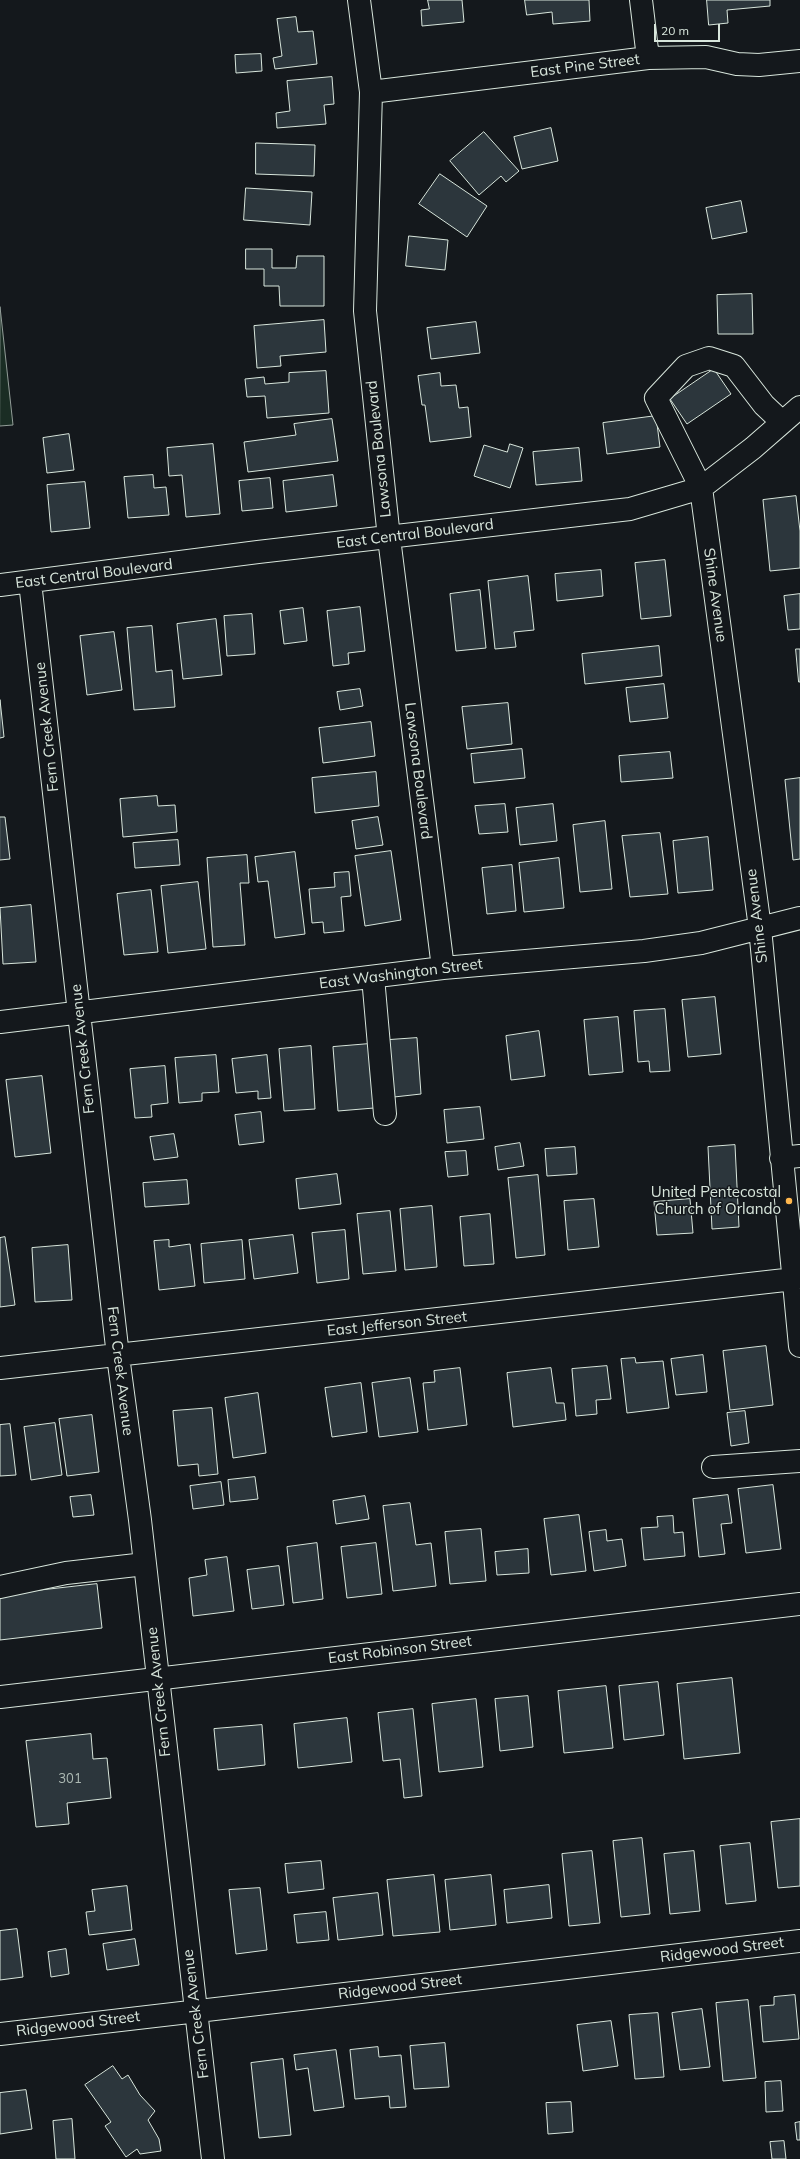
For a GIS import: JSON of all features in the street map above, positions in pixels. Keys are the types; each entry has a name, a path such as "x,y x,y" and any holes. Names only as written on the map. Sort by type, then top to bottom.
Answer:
{"street":[{"name":"Lawsona Boulevard","path":"360,0 370,92 365,311 389,538 443,968"},
{"path":"641,0 648,58"},
{"name":"East Pine Street","path":"370,92 648,58 706,57 737,64 759,66 800,61"},
{"name":"Shine Avenue","path":"782,422 764,405 734,366 709,358 686,366 656,398 701,488 790,1157 794,1279 800,1346"},
{"name":"East Central Boulevard","path":"0,585 258,552 630,509 701,488 753,448 800,407"},
{"name":"Fern Creek Avenue","path":"30,582 118,1356 144,1564 213,2159"},
{"name":"East Washington Street","path":"0,1022 79,1014 443,968 644,951 701,943 800,918"},
{"path":"373,976 385,1114"},
{"name":"East Jefferson Street","path":"0,1368 118,1356 794,1279"},
{"path":"713,1467 800,1461"},
{"path":"0,1587 66,1573 144,1564"},
{"name":"East Robinson Street","path":"0,1698 157,1678 800,1604"},
{"name":"Ridgewood Street","path":"0,2034 196,2010 800,1941"}],"green space":[{"path":"0,307 13,425 0,426"}],"building":[{"path":"428,0 462,0 464,22 422,26 421,10 429,9"},
{"path":"525,0 589,0 590,21 553,24 552,12 527,15"},
{"path":"707,0 770,0 770,6 727,10 728,23 709,25"},
{"path":"296,17 298,32 313,31 317,64 275,69 273,58 282,56 277,19"},
{"path":"261,54 262,71 236,73 235,55"},
{"path":"332,77 334,104 324,105 326,124 277,128 276,113 290,111 287,81"},
{"path":"551,128 558,161 522,169 514,137"},
{"path":"484,132 519,171 506,182 501,176 479,195 450,161"},
{"path":"256,143 315,145 314,176 256,174"},
{"path":"440,174 487,206 467,237 419,204"},
{"path":"246,188 312,192 310,225 244,220"},
{"path":"741,201 747,232 712,239 706,208"},
{"path":"409,236 448,240 445,270 406,266"},
{"path":"246,249 272,249 272,268 296,268 297,256 324,256 324,306 280,306 279,286 264,286 264,269 246,269"},
{"path":"752,294 753,334 718,334 717,295"},
{"path":"324,320 326,352 280,356 281,366 257,368 254,326"},
{"path":"476,322 480,353 431,359 427,328"},
{"path":"714,369 731,394 687,424 670,399"},
{"path":"326,371 329,413 267,418 265,396 247,397 245,379 264,377 265,384 289,382 289,373"},
{"path":"440,373 441,386 456,385 459,408 468,407 471,437 430,442 425,405 422,405 418,376"},
{"path":"656,416 660,447 607,454 603,423"},
{"path":"332,419 338,461 248,472 244,442 296,435 294,424"},
{"path":"69,434 74,470 47,473 43,438"},
{"path":"213,444 220,514 186,517 182,475 169,476 167,448"},
{"path":"510,444 523,448 510,488 474,476 484,445 507,452"},
{"path":"579,448 582,481 536,485 533,452"},
{"path":"153,475 154,488 166,487 169,515 128,518 124,477"},
{"path":"333,475 337,506 286,512 283,481"},
{"path":"270,478 273,508 242,511 239,481"},
{"path":"85,482 90,528 51,532 47,485"},
{"path":"796,496 800,531 800,568 770,571 763,500"},
{"path":"665,560 671,616 641,619 635,563"},
{"path":"601,570 603,596 557,601 555,574"},
{"path":"528,576 534,630 514,632 516,647 495,649 488,581"},
{"path":"480,590 486,648 456,651 450,594"},
{"path":"800,594 800,629 788,630 784,596"},
{"path":"360,607 365,651 348,653 349,664 333,666 327,611"},
{"path":"303,608 307,641 284,644 280,611"},
{"path":"252,614 255,654 227,656 224,616"},
{"path":"216,619 222,675 183,679 177,624"},
{"path":"152,626 156,672 172,670 175,707 134,710 127,628"},
{"path":"114,632 122,690 87,695 80,636"},
{"path":"659,646 662,676 585,684 582,654"},
{"path":"796,649 800,649 800,682 799,682"},
{"path":"664,684 668,718 630,722 626,688"},
{"path":"360,689 363,706 340,710 337,692"},
{"path":"0,700 4,737 0,738"},
{"path":"508,703 512,744 467,749 462,707"},
{"path":"371,722 375,756 323,763 319,728"},
{"path":"522,749 525,778 474,783 471,754"},
{"path":"670,752 673,778 621,782 619,756"},
{"path":"376,772 379,806 315,813 312,778"},
{"path":"800,778 800,859 793,860 785,780"},
{"path":"157,796 158,806 175,805 177,832 123,837 120,799"},
{"path":"505,804 508,832 479,834 475,806"},
{"path":"553,804 557,841 520,845 516,808"},
{"path":"0,817 5,817 10,859 0,860"},
{"path":"378,817 383,845 356,849 352,821"},
{"path":"605,821 612,889 580,892 573,825"},
{"path":"660,833 668,894 630,897 622,836"},
{"path":"708,837 713,890 678,893 673,841"},
{"path":"178,840 180,865 135,868 133,843"},
{"path":"391,851 401,920 365,926 355,856"},
{"path":"295,852 305,934 275,938 268,881 258,882 255,857"},
{"path":"247,855 249,883 240,883 245,945 213,947 207,858"},
{"path":"559,858 564,908 524,912 519,863"},
{"path":"512,865 516,911 487,914 482,868"},
{"path":"349,872 351,896 341,897 344,931 324,933 323,922 312,923 309,889 335,887 334,873"},
{"path":"198,882 206,949 168,953 161,886"},
{"path":"151,890 158,952 124,955 117,894"},
{"path":"31,905 36,962 3,964 0,908"},
{"path":"715,997 721,1054 688,1057 682,1000"},
{"path":"665,1009 670,1071 650,1072 649,1061 638,1062 634,1011"},
{"path":"618,1017 623,1072 589,1075 584,1020"},
{"path":"539,1031 545,1076 511,1080 506,1036"},
{"path":"417,1038 421,1094 394,1097 389,1040"},
{"path":"369,1044 374,1108 338,1111 333,1047"},
{"path":"311,1046 315,1109 284,1111 279,1049"},
{"path":"216,1055 219,1092 202,1093 202,1101 179,1103 175,1058"},
{"path":"267,1055 271,1098 258,1099 258,1091 236,1093 232,1059"},
{"path":"165,1066 168,1103 151,1105 152,1117 135,1118 130,1069"},
{"path":"42,1076 51,1153 15,1157 6,1080"},
{"path":"480,1107 484,1139 447,1143 444,1110"},
{"path":"261,1112 264,1142 239,1145 235,1115"},
{"path":"174,1134 178,1157 154,1160 150,1137"},
{"path":"520,1143 524,1166 498,1170 495,1147"},
{"path":"735,1145 739,1227 712,1229 708,1147"},
{"path":"575,1147 577,1174 547,1176 545,1149"},
{"path":"466,1151 468,1175 448,1177 445,1152"},
{"path":"337,1174 341,1204 299,1209 296,1179"},
{"path":"538,1175 545,1255 516,1258 508,1178"},
{"path":"187,1180 189,1204 145,1207 143,1183"},
{"path":"594,1199 599,1247 568,1250 564,1201"},
{"path":"690,1199 693,1233 657,1235 654,1202"},
{"path":"432,1206 437,1267 405,1270 400,1209"},
{"path":"390,1211 396,1271 363,1274 357,1214"},
{"path":"490,1214 494,1264 464,1266 460,1217"},
{"path":"345,1230 349,1279 317,1283 312,1233"},
{"path":"293,1235 298,1273 254,1279 249,1240"},
{"path":"5,1237 15,1305 0,1307 0,1238"},
{"path":"169,1240 169,1247 190,1244 195,1286 159,1290 154,1241"},
{"path":"242,1240 245,1279 204,1283 201,1244"},
{"path":"68,1245 72,1300 35,1302 32,1248"},
{"path":"766,1346 773,1405 730,1410 723,1351"},
{"path":"703,1355 707,1392 676,1395 671,1359"},
{"path":"635,1358 636,1363 663,1361 669,1408 627,1413 621,1359"},
{"path":"607,1366 611,1399 596,1400 597,1414 576,1416 572,1369"},
{"path":"460,1368 467,1425 428,1430 423,1383 435,1382 434,1371"},
{"path":"551,1368 556,1403 564,1403 566,1420 513,1427 507,1373"},
{"path":"410,1378 418,1432 379,1437 372,1383"},
{"path":"361,1383 367,1432 332,1437 325,1388"},
{"path":"258,1393 266,1453 233,1458 225,1398"},
{"path":"212,1408 218,1474 199,1476 198,1464 178,1466 173,1411"},
{"path":"745,1411 749,1443 731,1446 727,1413"},
{"path":"92,1415 99,1472 67,1476 59,1419"},
{"path":"55,1423 62,1475 31,1480 24,1427"},
{"path":"10,1424 16,1475 0,1476 0,1425"},
{"path":"255,1477 258,1499 230,1502 228,1480"},
{"path":"221,1482 224,1505 193,1509 190,1486"},
{"path":"773,1485 781,1549 746,1553 738,1489"},
{"path":"91,1495 94,1515 73,1517 70,1497"},
{"path":"728,1495 732,1523 721,1524 725,1554 699,1557 693,1499"},
{"path":"365,1496 369,1519 336,1524 333,1501"},
{"path":"410,1503 416,1545 431,1543 436,1586 393,1591 383,1506"},
{"path":"579,1515 586,1571 551,1575 544,1519"},
{"path":"673,1516 674,1533 683,1532 685,1556 644,1560 641,1528 658,1527 657,1517"},
{"path":"481,1529 486,1581 450,1584 445,1532"},
{"path":"606,1530 607,1541 622,1539 626,1566 594,1571 589,1532"},
{"path":"317,1543 323,1599 293,1603 287,1547"},
{"path":"376,1543 382,1594 347,1598 341,1547"},
{"path":"528,1549 529,1573 497,1575 495,1552"},
{"path":"227,1557 234,1611 193,1616 189,1578 207,1575 205,1560"},
{"path":"279,1566 284,1605 252,1609 247,1570"},
{"path":"97,1584 102,1628 0,1640 0,1595"},
{"path":"732,1678 740,1753 684,1759 677,1684"},
{"path":"658,1682 664,1735 624,1740 619,1686"},
{"path":"606,1686 613,1748 564,1753 558,1691"},
{"path":"528,1696 533,1747 500,1751 495,1699"},
{"path":"476,1699 483,1767 439,1772 432,1704"},
{"path":"413,1709 422,1796 404,1798 400,1759 383,1761 378,1713"},
{"path":"347,1718 352,1762 298,1768 294,1724"},
{"path":"262,1725 265,1765 218,1770 214,1729"},
{"path":"91,1734 93,1759 107,1758 111,1798 67,1803 69,1824 36,1827 26,1741"},
{"path":"800,1819 800,1886 778,1888 771,1822"},
{"path":"642,1838 650,1914 621,1917 613,1841"},
{"path":"750,1843 756,1901 726,1904 720,1846"},
{"path":"592,1851 600,1923 569,1926 562,1854"},
{"path":"694,1851 700,1911 670,1914 664,1854"},
{"path":"321,1861 324,1889 288,1893 285,1864"},
{"path":"434,1875 440,1932 393,1936 387,1880"},
{"path":"491,1875 496,1925 450,1930 445,1880"},
{"path":"549,1885 552,1918 507,1923 504,1890"},
{"path":"127,1886 132,1930 89,1935 86,1912 95,1911 92,1890"},
{"path":"260,1888 267,1950 236,1954 229,1890"},
{"path":"378,1893 383,1935 338,1940 333,1898"},
{"path":"326,1912 329,1940 297,1943 294,1915"},
{"path":"17,1929 23,1977 0,1980 0,1931"},
{"path":"135,1939 139,1965 107,1970 103,1944"},
{"path":"66,1949 69,1974 51,1977 48,1952"},
{"path":"795,1995 799,2039 763,2042 760,2006 774,2005 774,1997"},
{"path":"748,2000 756,2078 723,2081 716,2003"},
{"path":"702,2009 710,2067 680,2070 672,2013"},
{"path":"658,2013 664,2077 635,2079 629,2015"},
{"path":"611,2021 618,2066 583,2071 577,2025"},
{"path":"445,2043 449,2087 414,2089 410,2046"},
{"path":"378,2047 379,2057 401,2055 406,2107 390,2108 389,2096 355,2099 350,2050"},
{"path":"336,2050 344,2107 314,2111 308,2068 296,2070 294,2055"},
{"path":"283,2059 291,2135 259,2138 251,2063"},
{"path":"113,2066 122,2079 128,2075 140,2095 155,2111 148,2120 159,2139 161,2151 140,2154 137,2149 126,2157 105,2126 111,2122 85,2085"},
{"path":"781,2081 783,2111 766,2112 765,2082"},
{"path":"26,2090 32,2129 0,2134 0,2093"},
{"path":"571,2102 573,2132 548,2134 546,2103"},
{"path":"72,2119 75,2159 56,2159 53,2121"},
{"path":"800,2122 800,2140 797,2140 795,2123"},
{"path":"784,2141 786,2159 772,2159 770,2142"}],"place":[{"name":"United Pentecostal Church of Orlando","path":"789,1201"}]}
